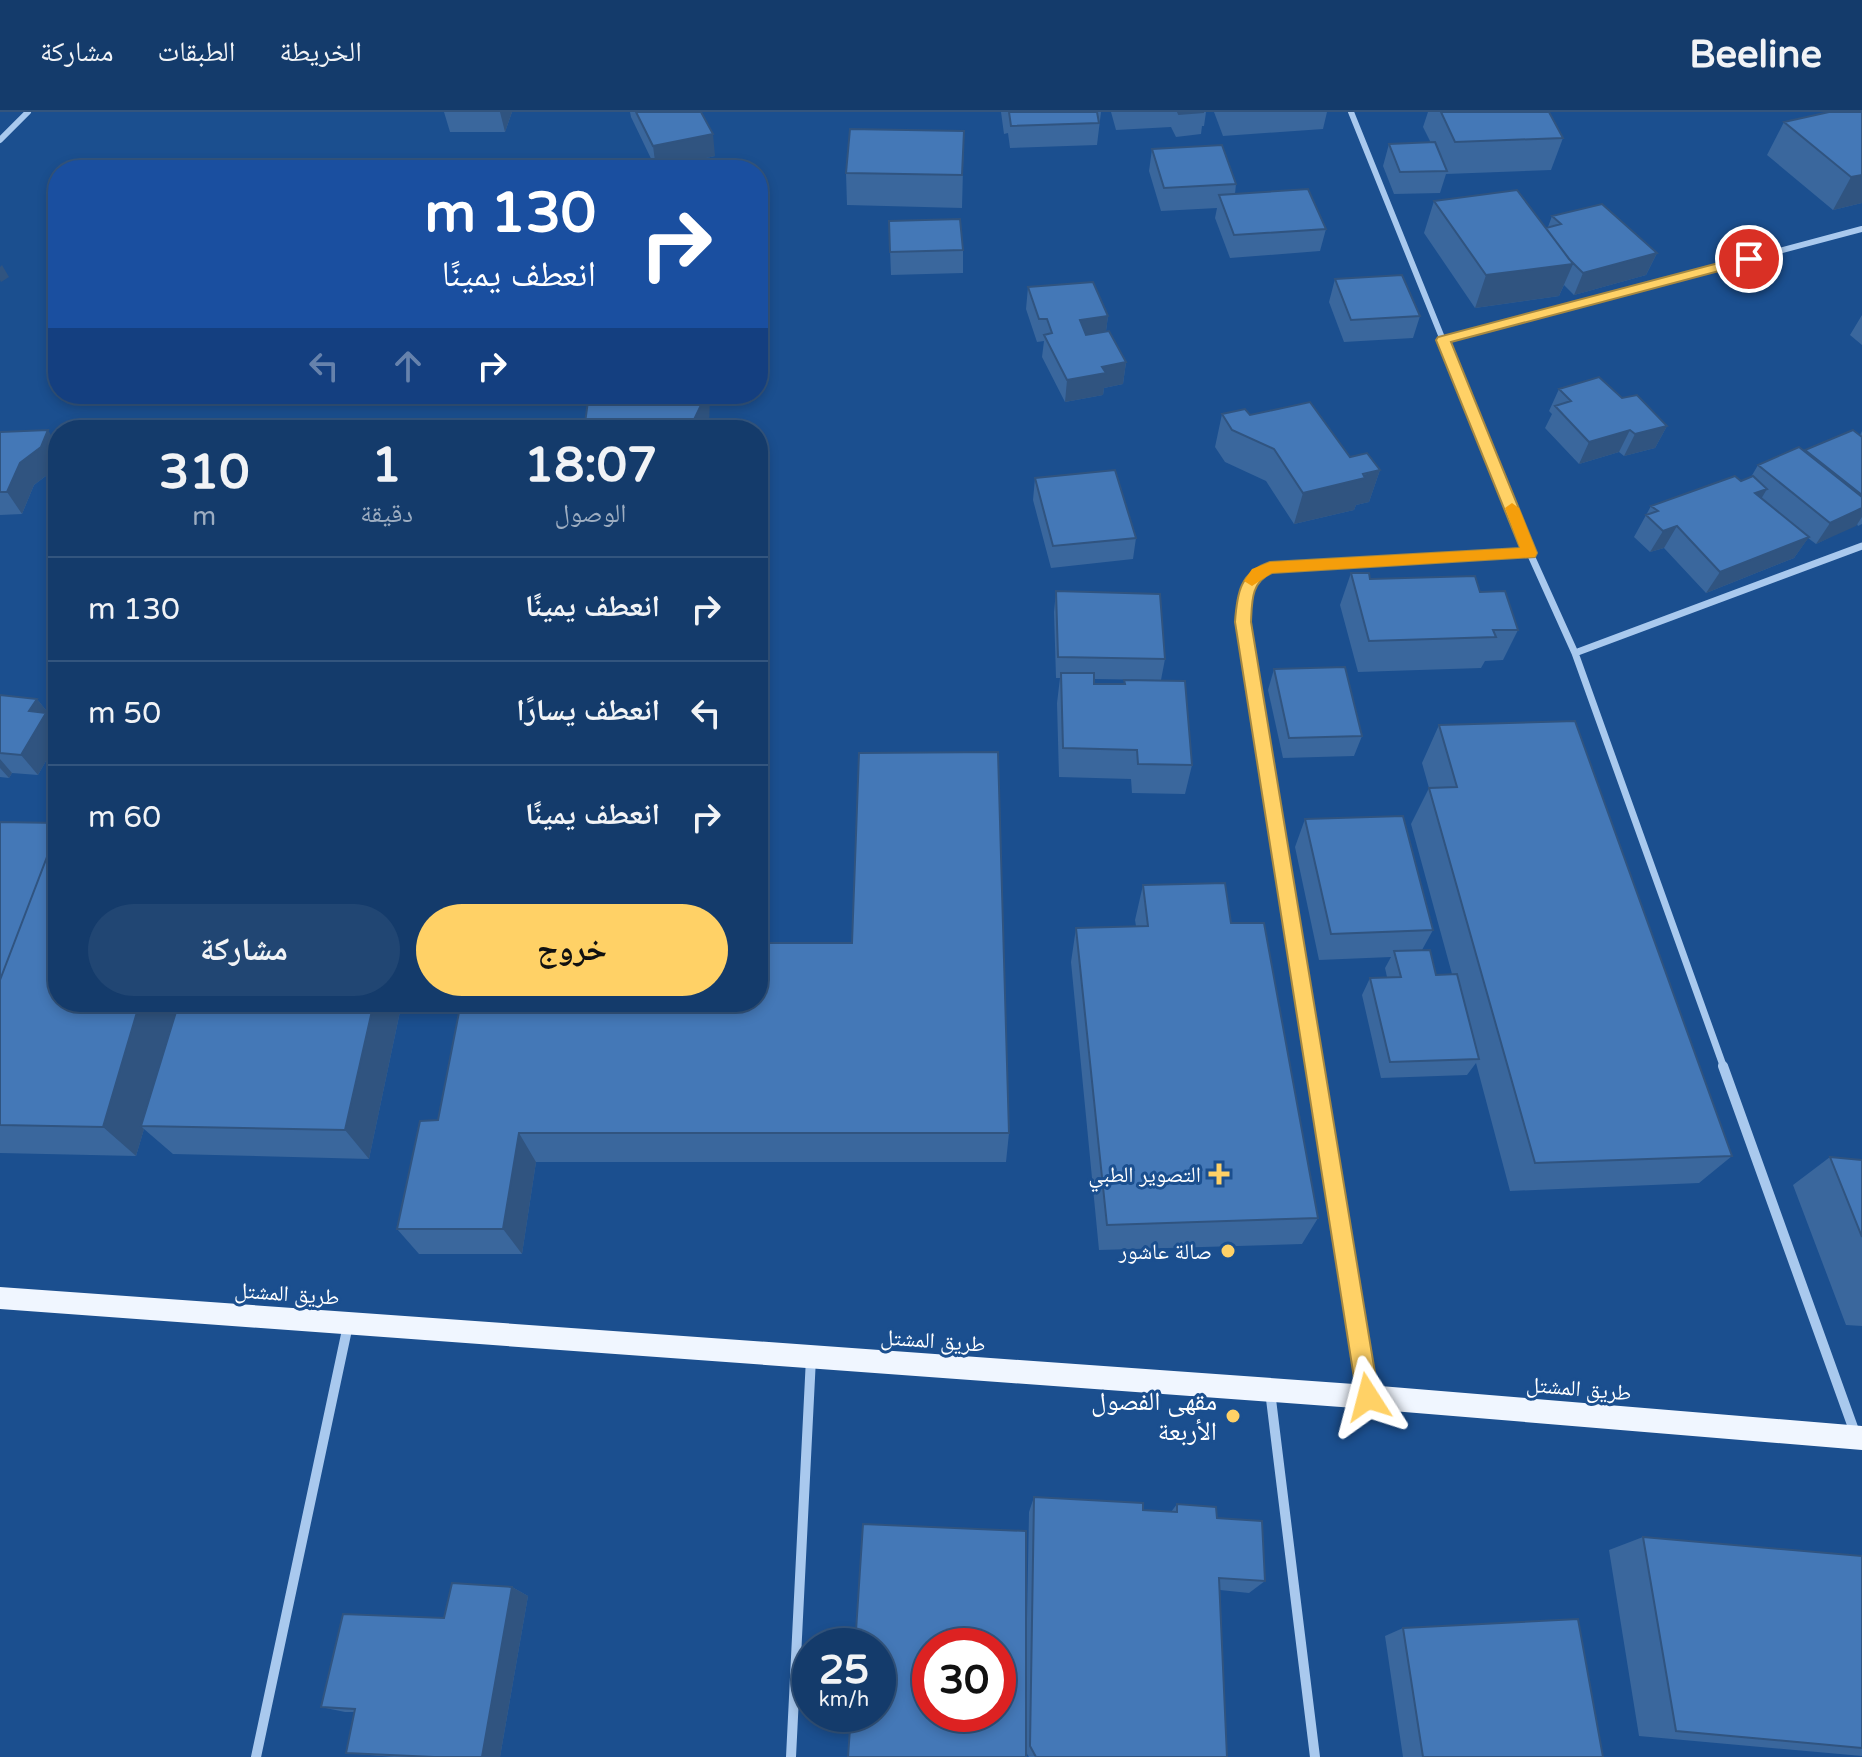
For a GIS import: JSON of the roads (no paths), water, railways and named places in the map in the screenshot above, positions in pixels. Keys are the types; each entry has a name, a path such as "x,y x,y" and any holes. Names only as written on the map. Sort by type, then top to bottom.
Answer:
{"main road":[{"name":"طريق المشتل","path":"0,1298 1368,1397 1859,1438"}],"street":[{"path":"0,140 28,112"},
{"path":"1351,112 1529,553 1575,653 1859,1438"},
{"path":"1443,340 1862,229"},
{"path":"1575,653 1862,546"},
{"path":"1368,1397 1243,622 1245,590 1257,573 1270,567 1529,553"},
{"path":"256,1757 348,1324"},
{"path":"791,1757 811,1357"},
{"path":"1270,1390 1315,1757"}],"place":[{"name":"التصوير الطبي","path":"1219,1174"},
{"name":"صالة عاشور","path":"1228,1251"},
{"name":"مقهى الفصول الأربعة","path":"1233,1416"}]}
